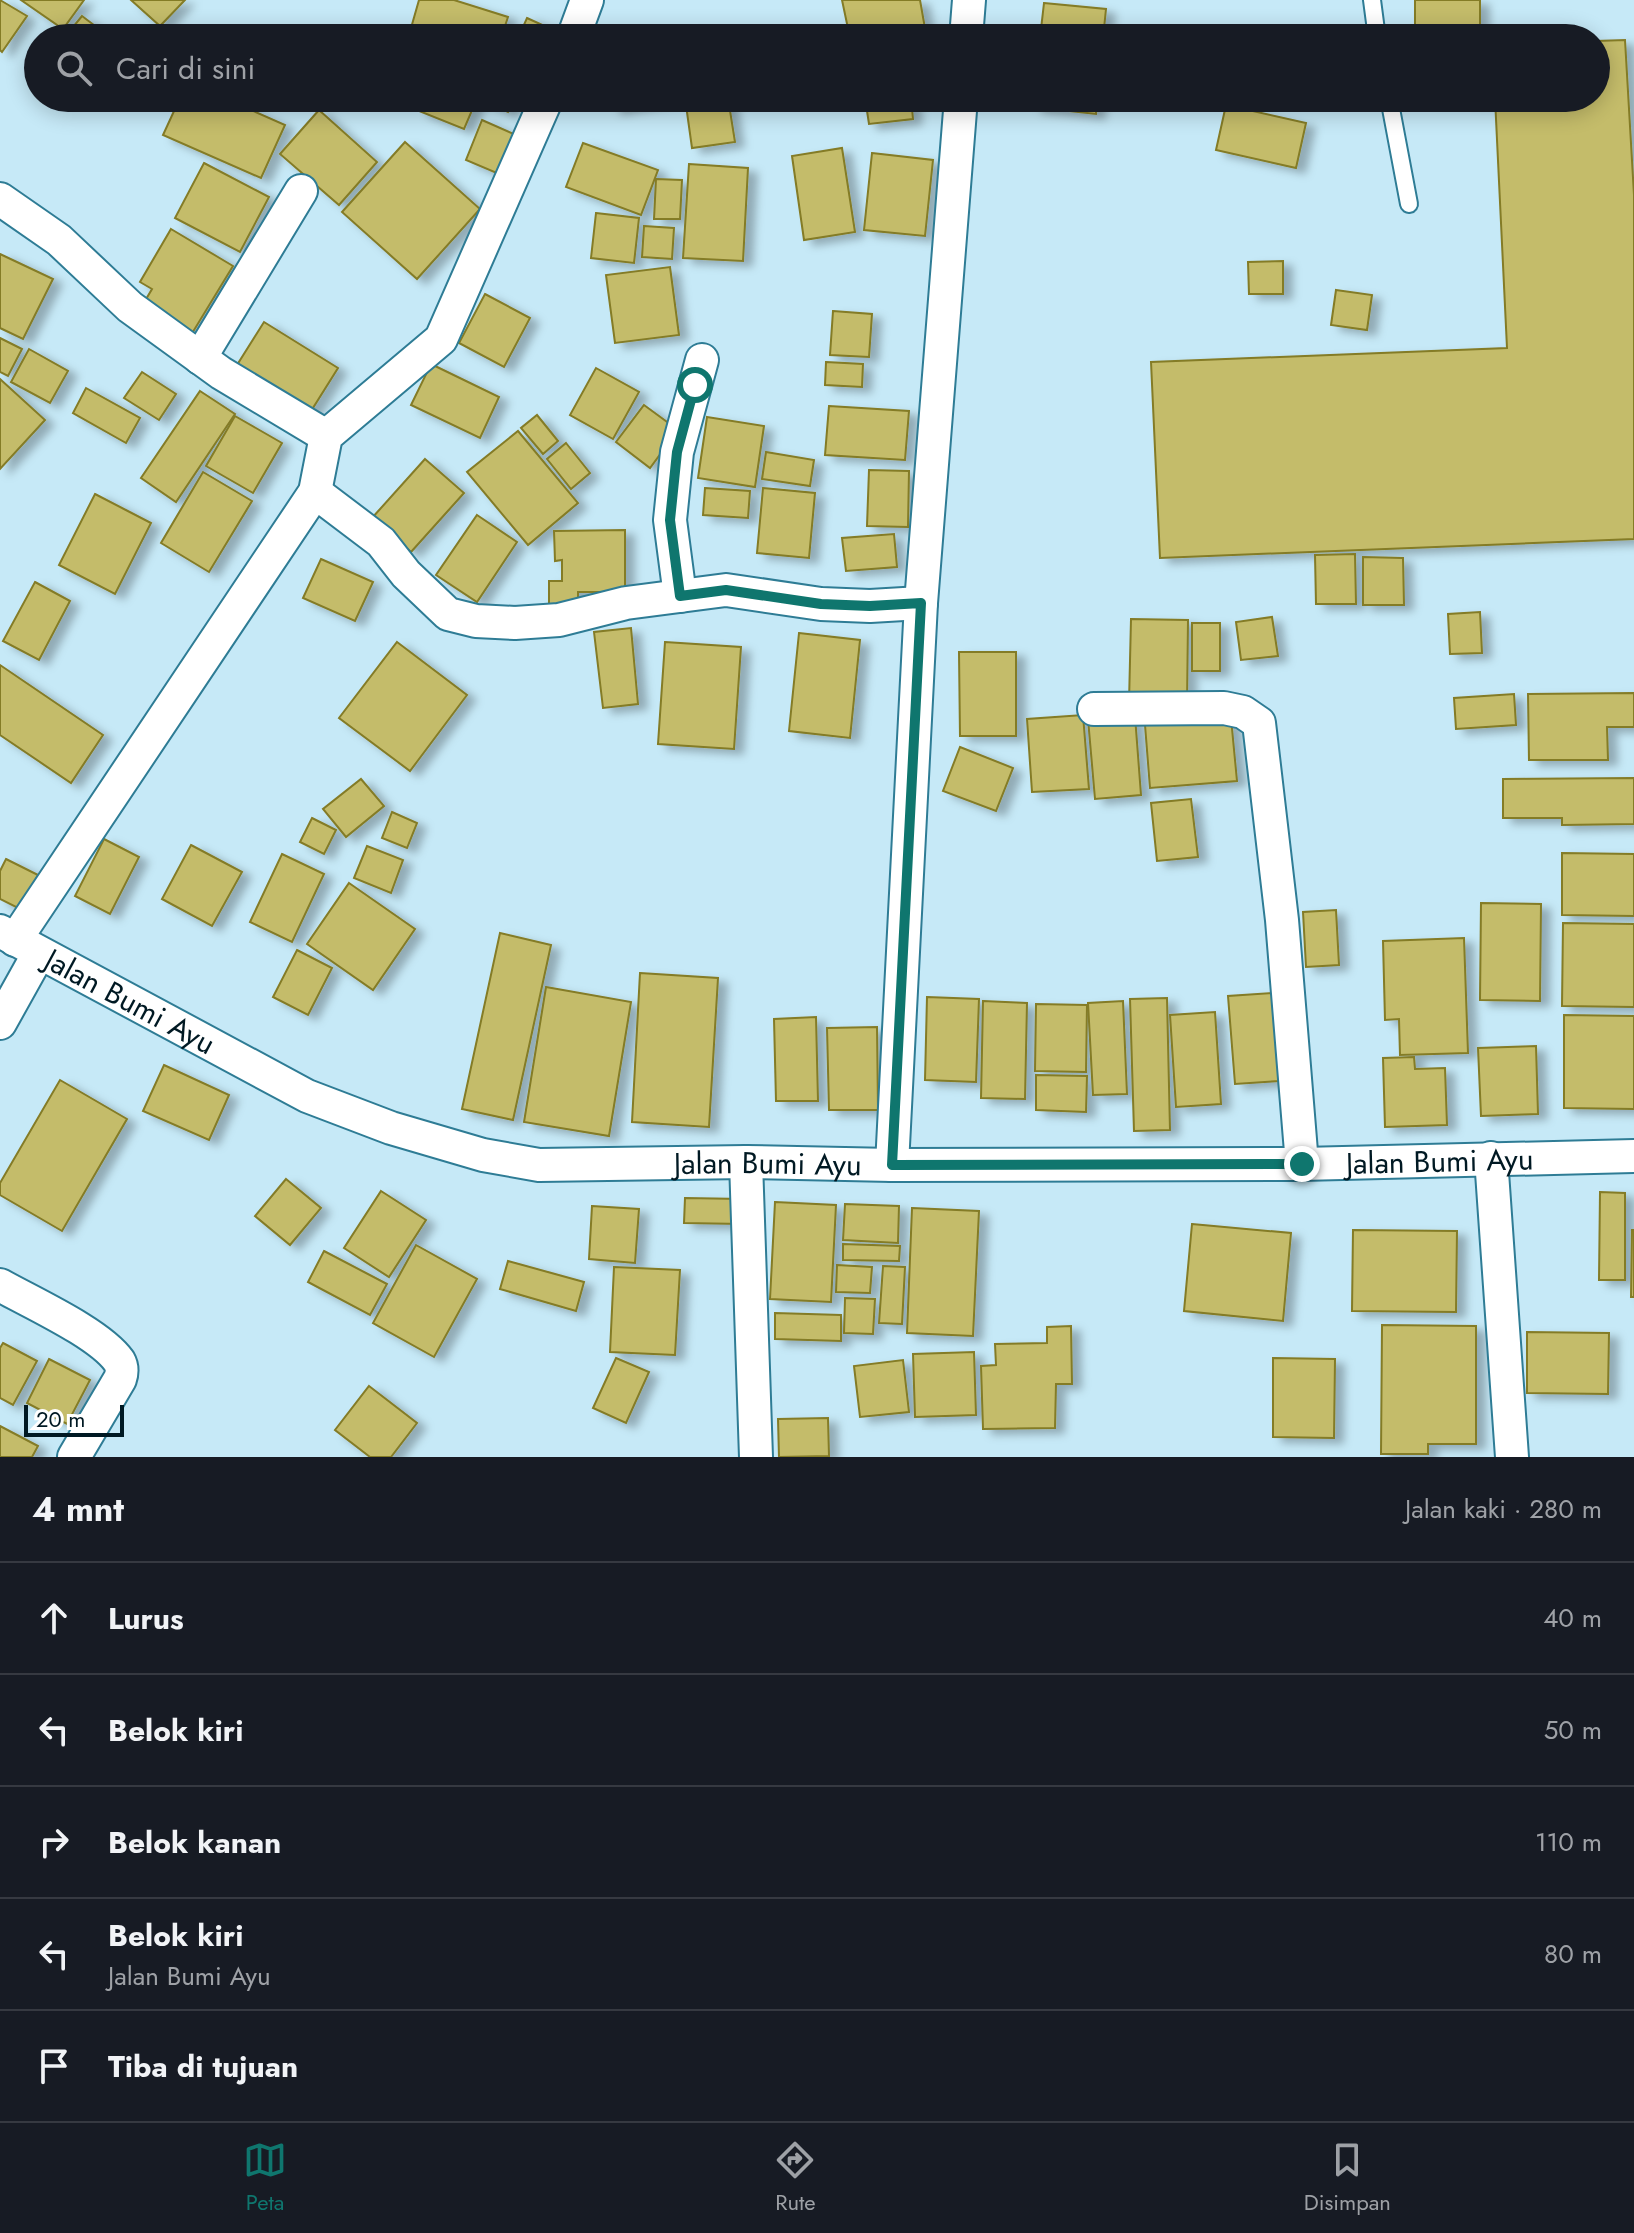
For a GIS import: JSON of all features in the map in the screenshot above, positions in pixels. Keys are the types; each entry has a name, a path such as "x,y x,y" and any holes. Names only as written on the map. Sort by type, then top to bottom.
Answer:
{"street":[{"path":"582,16 616,0"},
{"path":"967,24 969,0"},
{"path":"0,1023 18,941 315,492 326,436 441,339 541,112"},
{"path":"892,1165 921,603 960,112"},
{"path":"200,358 301,191"},
{"path":"0,199 59,240 130,307 200,358 326,436"},
{"path":"680,596 671,507 677,452 702,360"},
{"path":"315,492 381,542 406,574 448,614 476,621 515,623 559,620 626,603 726,590 821,604 870,606 921,603"},
{"path":"1094,709 1224,708 1243,712 1259,723 1282,920 1302,1164"},
{"name":"Jalan Bumi Ayu","path":"18,941 307,1096 404,1132 483,1155 539,1165 746,1162 892,1165 1302,1164 1634,1156"},
{"path":"1491,1158 1512,1457"},
{"path":"746,1162 756,1457"},
{"path":"0,1285 100,1342 120,1362 123,1371 120,1379 74,1457"}],"lane":[{"path":"1372,0 1375,24"},
{"path":"1392,112 1409,204"}],"building":[{"path":"0,0 27,16 2,52 0,50"},
{"path":"21,0 84,0 67,24 56,24"},
{"path":"131,0 185,0 162,24 158,24"},
{"path":"419,0 454,0 508,17 506,24 412,24"},
{"path":"842,0 920,0 924,24 847,24"},
{"path":"1415,0 1480,0 1480,24 1415,24"},
{"path":"1044,3 1106,9 1104,24 1042,24"},
{"path":"82,16 93,24 75,24"},
{"path":"527,18 540,24 524,24"},
{"path":"1625,40 1634,195 1634,539 1160,558 1151,362 1507,348 1496,112 1610,112 1610,41"},
{"path":"174,112 256,112 285,125 261,178 163,135"},
{"path":"317,112 321,112 377,162 339,205 280,154"},
{"path":"422,112 471,112 464,129"},
{"path":"687,112 730,112 735,142 692,148"},
{"path":"867,112 912,112 913,119 869,124"},
{"path":"1224,112 1257,112 1306,123 1296,168 1216,150"},
{"path":"482,120 516,135 499,174 466,160"},
{"path":"405,142 480,209 417,279 342,212"},
{"path":"583,143 658,170 641,215 566,187"},
{"path":"842,148 855,232 804,240 792,156"},
{"path":"872,153 933,160 925,236 864,230"},
{"path":"204,163 269,197 240,252 175,218"},
{"path":"689,164 748,168 743,261 683,258"},
{"path":"656,179 682,180 680,219 654,219"},
{"path":"596,213 639,218 634,263 591,258"},
{"path":"644,226 674,228 672,259 642,257"},
{"path":"171,229 233,266 188,340 139,311 152,289 140,282"},
{"path":"0,254 53,279 23,339 0,328"},
{"path":"1283,261 1283,294 1249,294 1248,262"},
{"path":"670,267 679,335 615,343 606,275"},
{"path":"1336,290 1372,295 1367,330 1331,325"},
{"path":"485,294 530,318 504,367 459,343"},
{"path":"833,311 872,314 869,357 830,355"},
{"path":"264,322 338,368 306,419 232,373"},
{"path":"0,338 22,349 8,376 0,372"},
{"path":"29,349 68,371 50,403 11,382"},
{"path":"826,362 863,364 862,387 825,385"},
{"path":"431,364 499,397 480,438 411,405"},
{"path":"596,368 639,392 613,439 570,415"},
{"path":"142,372 176,394 159,420 124,398"},
{"path":"0,379 45,420 0,469"},
{"path":"86,388 140,418 126,443 73,413"},
{"path":"200,391 235,414 176,502 141,478"},
{"path":"644,405 678,430 650,468 616,442"},
{"path":"829,406 909,411 905,460 825,455"},
{"path":"537,415 558,441 543,454 521,428"},
{"path":"235,416 282,443 253,493 206,466"},
{"path":"707,417 764,426 755,487 698,478"},
{"path":"518,431 578,503 528,545 467,472"},
{"path":"566,443 590,473 571,489 547,459"},
{"path":"766,452 814,460 810,486 762,479"},
{"path":"425,459 464,493 411,552 372,518"},
{"path":"869,470 909,471 908,527 867,526"},
{"path":"203,472 252,501 209,572 161,543"},
{"path":"705,488 750,491 748,518 703,515"},
{"path":"763,488 815,493 809,558 757,553"},
{"path":"95,494 151,523 115,594 59,565"},
{"path":"477,515 517,542 477,602 436,575"},
{"path":"625,530 625,592 578,592 578,606 549,606 549,581 562,581 562,560 555,561 554,531"},
{"path":"894,534 897,567 846,571 842,538"},
{"path":"1355,554 1356,604 1316,604 1315,555"},
{"path":"1363,557 1403,558 1404,605 1363,605"},
{"path":"321,559 373,582 355,621 303,598"},
{"path":"35,582 70,601 39,660 3,641"},
{"path":"1480,612 1482,653 1450,654 1448,614"},
{"path":"1272,617 1278,656 1241,660 1236,622"},
{"path":"1131,619 1188,620 1187,704 1129,703"},
{"path":"1192,623 1220,623 1220,671 1192,671"},
{"path":"631,628 638,704 603,708 594,632"},
{"path":"799,633 860,640 850,738 789,731"},
{"path":"397,642 467,695 410,771 339,718"},
{"path":"665,642 741,647 734,749 658,744"},
{"path":"959,652 1016,652 1016,736 960,736"},
{"path":"0,665 103,735 71,783 0,735"},
{"path":"1634,693 1634,727 1607,727 1608,760 1529,760 1528,694"},
{"path":"1514,694 1516,725 1456,729 1454,698"},
{"path":"1083,715 1089,789 1032,792 1027,719"},
{"path":"1135,716 1141,795 1095,799 1088,719"},
{"path":"1231,718 1237,781 1150,788 1145,725"},
{"path":"960,747 1013,768 996,811 943,791"},
{"path":"1634,778 1634,824 1562,825 1562,818 1503,818 1503,779"},
{"path":"361,779 384,806 346,837 323,809"},
{"path":"1191,799 1198,857 1157,861 1151,803"},
{"path":"392,812 417,823 407,848 382,838"},
{"path":"312,818 336,830 324,854 300,842"},
{"path":"104,839 139,857 110,914 75,896"},
{"path":"191,845 242,872 212,926 162,899"},
{"path":"367,846 403,860 391,893 354,878"},
{"path":"1562,853 1634,854 1634,916 1562,915"},
{"path":"282,854 324,874 292,942 250,922"},
{"path":"6,859 38,875 20,909 0,899 0,871"},
{"path":"349,883 415,929 373,990 307,944"},
{"path":"1481,903 1541,904 1540,1001 1480,1000"},
{"path":"1336,910 1339,965 1306,967 1303,912"},
{"path":"1563,923 1634,924 1634,1007 1562,1006"},
{"path":"500,933 551,945 513,1120 462,1109"},
{"path":"1464,938 1468,1053 1400,1055 1399,1019 1385,1020 1383,941"},
{"path":"297,950 332,968 308,1015 273,997"},
{"path":"640,973 718,978 709,1127 632,1122"},
{"path":"546,987 631,1002 609,1136 524,1122"},
{"path":"1272,993 1279,1081 1235,1084 1228,996"},
{"path":"927,997 979,999 976,1082 925,1080"},
{"path":"1167,998 1170,1130 1134,1131 1130,999"},
{"path":"983,1001 1027,1003 1025,1099 981,1098"},
{"path":"1123,1001 1127,1094 1093,1095 1088,1003"},
{"path":"1036,1004 1087,1005 1086,1072 1035,1071"},
{"path":"1215,1012 1221,1104 1176,1107 1170,1015"},
{"path":"1564,1015 1634,1016 1634,1109 1564,1108"},
{"path":"816,1017 818,1101 776,1101 774,1019"},
{"path":"877,1027 878,1110 829,1110 827,1028"},
{"path":"1536,1046 1538,1114 1481,1116 1478,1048"},
{"path":"1414,1057 1415,1069 1445,1068 1447,1125 1385,1127 1383,1058"},
{"path":"164,1065 229,1095 209,1140 143,1111"},
{"path":"1036,1075 1087,1076 1086,1112 1036,1110"},
{"path":"60,1080 127,1119 62,1231 0,1195 0,1183"},
{"path":"286,1179 321,1208 290,1245 255,1216"},
{"path":"381,1191 426,1220 389,1277 344,1248"},
{"path":"1600,1192 1625,1193 1625,1280 1599,1280"},
{"path":"685,1198 743,1199 743,1224 684,1223"},
{"path":"775,1202 836,1205 831,1302 770,1299"},
{"path":"845,1204 899,1206 898,1243 843,1240"},
{"path":"592,1206 639,1209 635,1263 589,1259"},
{"path":"912,1208 979,1211 973,1336 907,1333"},
{"path":"1192,1224 1291,1233 1283,1321 1184,1311"},
{"path":"1353,1230 1457,1231 1456,1312 1352,1311"},
{"path":"1634,1230 1634,1297 1631,1297"},
{"path":"843,1244 900,1246 899,1261 843,1260"},
{"path":"416,1245 477,1279 434,1357 373,1323"},
{"path":"324,1251 387,1284 370,1315 308,1282"},
{"path":"508,1261 584,1282 576,1311 500,1289"},
{"path":"837,1265 872,1267 870,1293 836,1292"},
{"path":"883,1266 905,1267 902,1324 879,1323"},
{"path":"614,1267 680,1270 675,1355 610,1352"},
{"path":"845,1298 875,1299 873,1334 844,1333"},
{"path":"775,1313 841,1315 841,1341 775,1339"},
{"path":"1382,1325 1476,1326 1476,1444 1428,1444 1428,1454 1381,1454"},
{"path":"1071,1326 1072,1384 1056,1384 1055,1428 983,1429 981,1366 996,1365 995,1344 1047,1343 1047,1327"},
{"path":"1527,1332 1609,1333 1608,1394 1527,1393"},
{"path":"3,1343 37,1361 13,1405 0,1398 0,1348"},
{"path":"974,1352 976,1415 915,1417 913,1354"},
{"path":"616,1358 649,1372 626,1423 593,1408"},
{"path":"1273,1358 1335,1359 1334,1438 1273,1437"},
{"path":"49,1359 90,1380 67,1424 27,1403"},
{"path":"903,1360 909,1412 860,1417 854,1366"},
{"path":"369,1386 417,1423 391,1457 370,1457 335,1430"},
{"path":"828,1418 829,1456 779,1457 778,1419"},
{"path":"0,1426 38,1446 32,1457 0,1457"}],"route":[{"path":"695,385 677,452 670,520 680,596 726,590 821,604 870,606 921,603 892,1165 1302,1164"}]}
